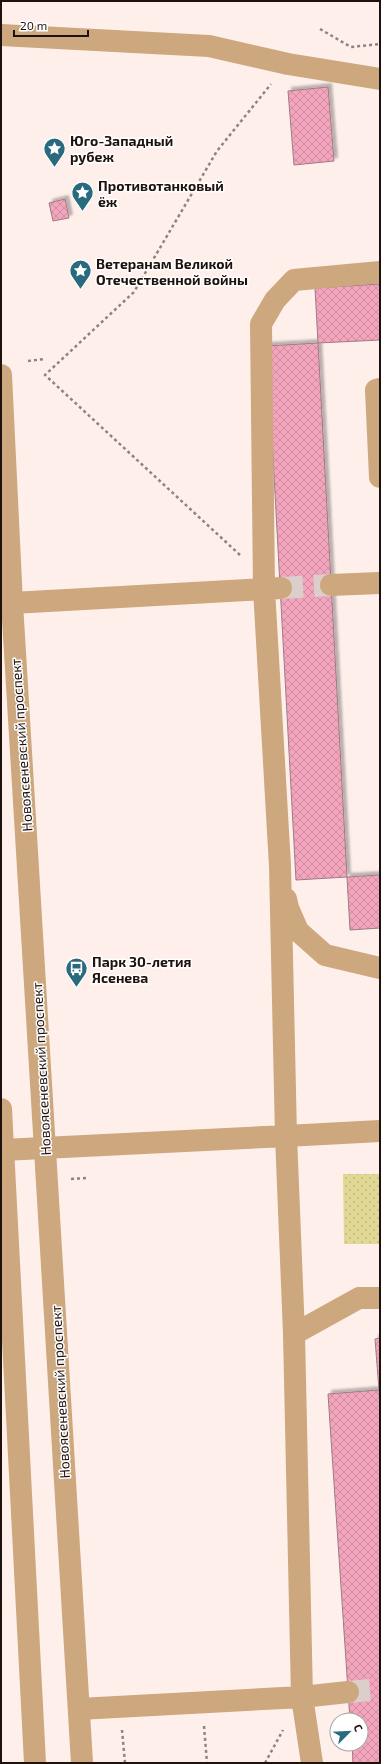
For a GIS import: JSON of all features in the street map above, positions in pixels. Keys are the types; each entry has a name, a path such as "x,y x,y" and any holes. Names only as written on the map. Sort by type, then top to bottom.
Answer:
{"street":[{"path":"1,35 208,46 288,64 380,79"},
{"path":"312,1763 302,1697 294,1334 286,1136 280,866 261,324 275,300 294,280 380,272"},
{"name":"Новоясеневский проспект","path":"1,375 12,603 80,1709 82,1763"},
{"path":"380,390 376,390 380,476"},
{"path":"331,586 380,583"},
{"path":"12,603 270,585"},
{"path":"280,866 288,908 298,931 325,955 380,968"},
{"path":"1,1109 35,1763"},
{"path":"3,1150 380,1131"},
{"path":"294,1334 359,1298 380,1298"},
{"path":"80,1709 302,1697 348,1692"}],"path":[{"path":"320,29 351,47 380,44"},
{"path":"270,585 45,375 134,292 218,151 288,64"},
{"path":"28,361 44,359"},
{"path":"66,1179 86,1178"},
{"path":"203,1703 207,1763"},
{"path":"120,1708 125,1763"}],"shaded area":[{"path":"343,1174 380,1174 380,1244 344,1244"}],"building":[{"path":"328,87 334,161 294,165 288,91"},
{"path":"65,199 69,218 53,221 49,203"},
{"path":"380,284 380,340 318,343 315,288"},
{"path":"318,343 347,877 296,880 267,346"},
{"path":"380,875 380,928 350,930 347,877"},
{"path":"380,1338 380,1390 379,1390 375,1339"},
{"path":"379,1390 380,1763 353,1763 352,1752 369,1752 369,1712 349,1712 328,1394"}],"tunnel":[{"path":"281,588 331,585"},
{"path":"348,1692 380,1689"}],"place":[{"name":"Юго-Западный рубеж","path":"55,168"},
{"name":"Противотанковый ёж","path":"83,212"},
{"name":"Ветеранам Великой Отечественной войны","path":"80,290"},
{"name":"Парк 30-летия Ясенева","path":"77,988"}]}
